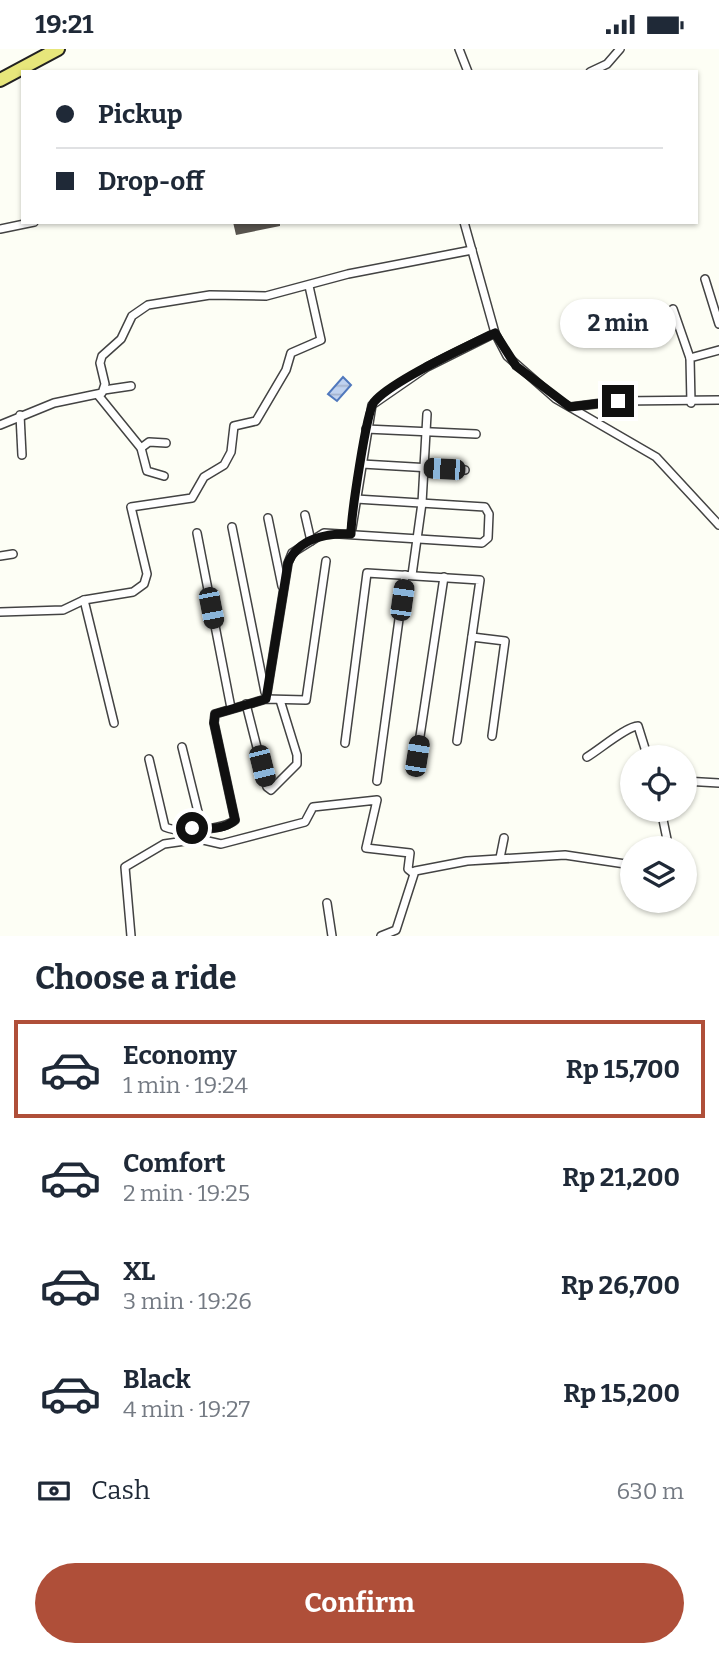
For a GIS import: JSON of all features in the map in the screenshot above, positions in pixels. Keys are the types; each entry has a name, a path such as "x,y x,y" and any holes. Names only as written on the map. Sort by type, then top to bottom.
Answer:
{"main road":[{"path":"0,80 58,49"}],"street":[{"path":"459,49 467,70"},
{"path":"594,70 607,64 620,49"},
{"path":"1,226 21,224"},
{"path":"465,224 495,333 516,366 570,407 656,457 719,525"},
{"path":"164,477 148,471 141,448 101,392 100,359 121,339 132,316 148,305 209,295 266,296 348,274 472,250"},
{"path":"705,279 719,324"},
{"path":"0,612 63,610 84,600 133,591 144,584 146,574 131,507 192,498 204,477 224,465 231,452 234,426 256,421 286,370 291,353 321,340 309,286"},
{"path":"673,309 690,358 691,403"},
{"path":"351,534 372,405 381,396 427,367 495,333"},
{"path":"690,358 719,350"},
{"path":"0,425 54,403 131,386"},
{"path":"570,407 618,401 691,403 719,400"},
{"path":"377,781 409,575 418,539 427,414"},
{"path":"20,415 22,455"},
{"path":"366,429 476,434"},
{"path":"141,448 149,442 166,443"},
{"path":"362,464 464,470"},
{"path":"266,699 283,591 292,553 324,533 482,543 488,538 489,514 485,507 356,499"},
{"path":"306,515 311,541"},
{"path":"268,518 283,591"},
{"path":"232,527 266,699"},
{"path":"197,533 230,708"},
{"path":"0,556 13,554"},
{"path":"149,759 165,827 172,830 202,828 229,825 235,820 214,723 215,714 266,699 306,700 326,561"},
{"path":"345,743 368,573 480,580 457,741"},
{"path":"417,756 444,577"},
{"path":"84,600 114,723"},
{"path":"472,637 505,641 492,736"},
{"path":"246,704 267,787 271,790 297,764 297,755 280,700"},
{"path":"587,757 612,743 628,727 638,726 644,745"},
{"path":"183,747 202,828"},
{"path":"697,782 719,783"},
{"path":"131,936 125,867 164,844 199,839 221,844 305,822 313,807 376,800 366,848 410,853 408,869 414,873 467,861 500,858 580,855 620,863"},
{"path":"500,858 504,838"},
{"path":"381,936 396,929 414,873"},
{"path":"327,902 332,936"}],"water":[{"path":"343,377 351,385 337,401 328,394"}],"building":[{"path":"233,224 280,224 280,226 236,235"}],"route":[{"path":"192,828 210,829 229,825 235,820 236,814 214,723 215,714 219,710 266,699 288,563 292,553 324,533 351,534 366,429 375,401 427,367 495,333 516,366 570,407 618,401"}]}
